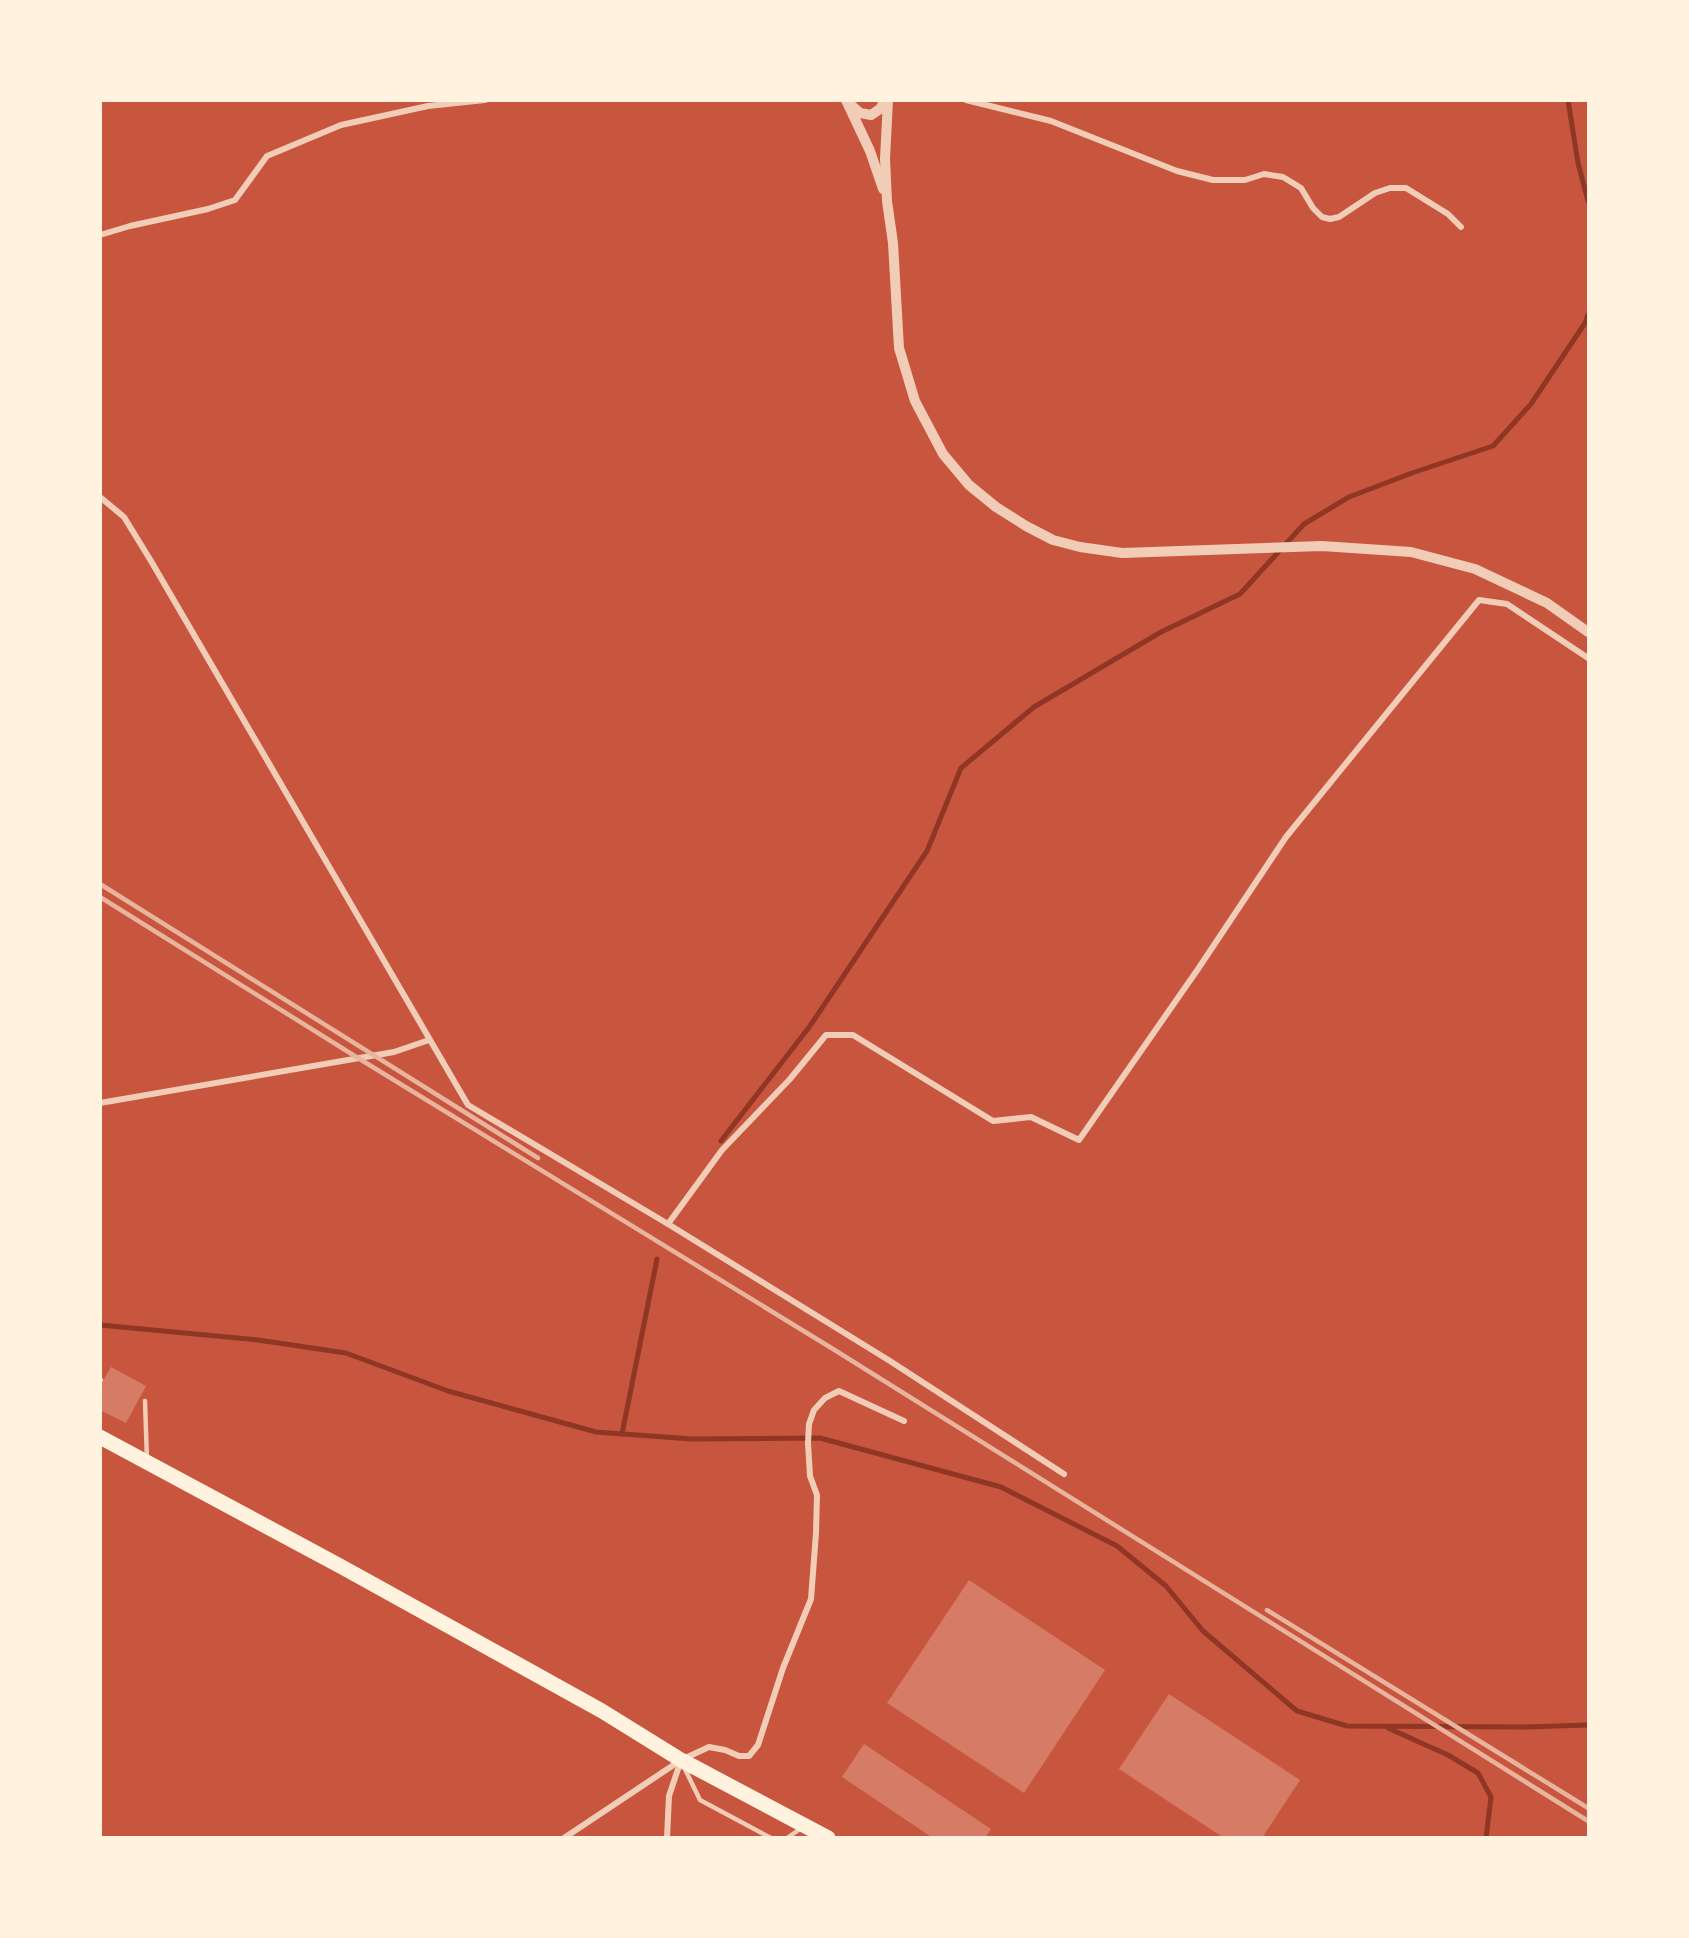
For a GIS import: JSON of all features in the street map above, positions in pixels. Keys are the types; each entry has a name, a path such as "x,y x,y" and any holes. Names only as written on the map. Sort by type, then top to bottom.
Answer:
{"main road":[{"path":"100,1437 603,1711 681,1760 828,1838"}],"street":[{"path":"100,235 208,209 235,200 267,156 341,125 428,106 485,100"},
{"path":"846,100 860,113 870,115 880,109 887,100"},
{"path":"846,100 870,151 887,201"},
{"path":"887,100 885,159 887,201 893,243 899,348 915,401 944,454 969,485 996,507 1053,540 1080,547 1122,553 1322,546 1411,552 1475,569 1547,603 1588,632"},
{"path":"966,100 1051,120 1177,171 1213,180 1245,180 1264,174 1283,177 1300,188 1322,217 1330,219 1339,217 1375,193 1390,188 1406,188 1448,214 1461,227"},
{"path":"100,497 123,517 151,561 468,1105 668,1224 910,1373 1064,1474"},
{"path":"668,1224 722,1150 790,1079 826,1035 853,1035 993,1121 1031,1117 1079,1140 1286,837 1479,600 1507,604 1588,658"},
{"path":"100,1103 394,1052 429,1040"},
{"path":"564,1838 681,1760 709,1747 739,1756 749,1756 758,1745 783,1668 811,1599 817,1495 810,1476 808,1443 809,1426 814,1410 825,1398 839,1391 904,1421"},
{"path":"667,1838 669,1796 681,1760"}],"lane":[{"path":"145,1401 147,1462"},
{"path":"681,1760 700,1800 771,1838"},
{"path":"788,1838 805,1825"}],"building":[{"path":"111,1367 146,1386 126,1423 100,1410 100,1386"},
{"path":"969,1580 1105,1670 1024,1793 887,1703"},
{"path":"1169,1694 1300,1780 1262,1838 1224,1838 1119,1769"},
{"path":"864,1744 991,1829 985,1838 933,1838 842,1777"}],"waterway":[{"path":"1568,100 1578,163 1588,201"},
{"path":"721,1141 810,1026 927,851 961,768 1034,707 1161,632 1240,594 1304,524 1349,497 1493,446 1531,404 1588,315"},
{"path":"622,1434 657,1259"},
{"path":"100,1325 258,1340 346,1353 448,1391 596,1432 692,1439 820,1438 1001,1487 1117,1546 1166,1586 1203,1631 1297,1711 1347,1726 1588,1725"},
{"path":"1388,1728 1448,1755 1478,1773 1491,1797 1486,1838"}],"railway":[{"path":"100,884 538,1158"},
{"path":"100,897 833,1349 1588,1821"},
{"path":"1267,1610 1588,1808"}]}
